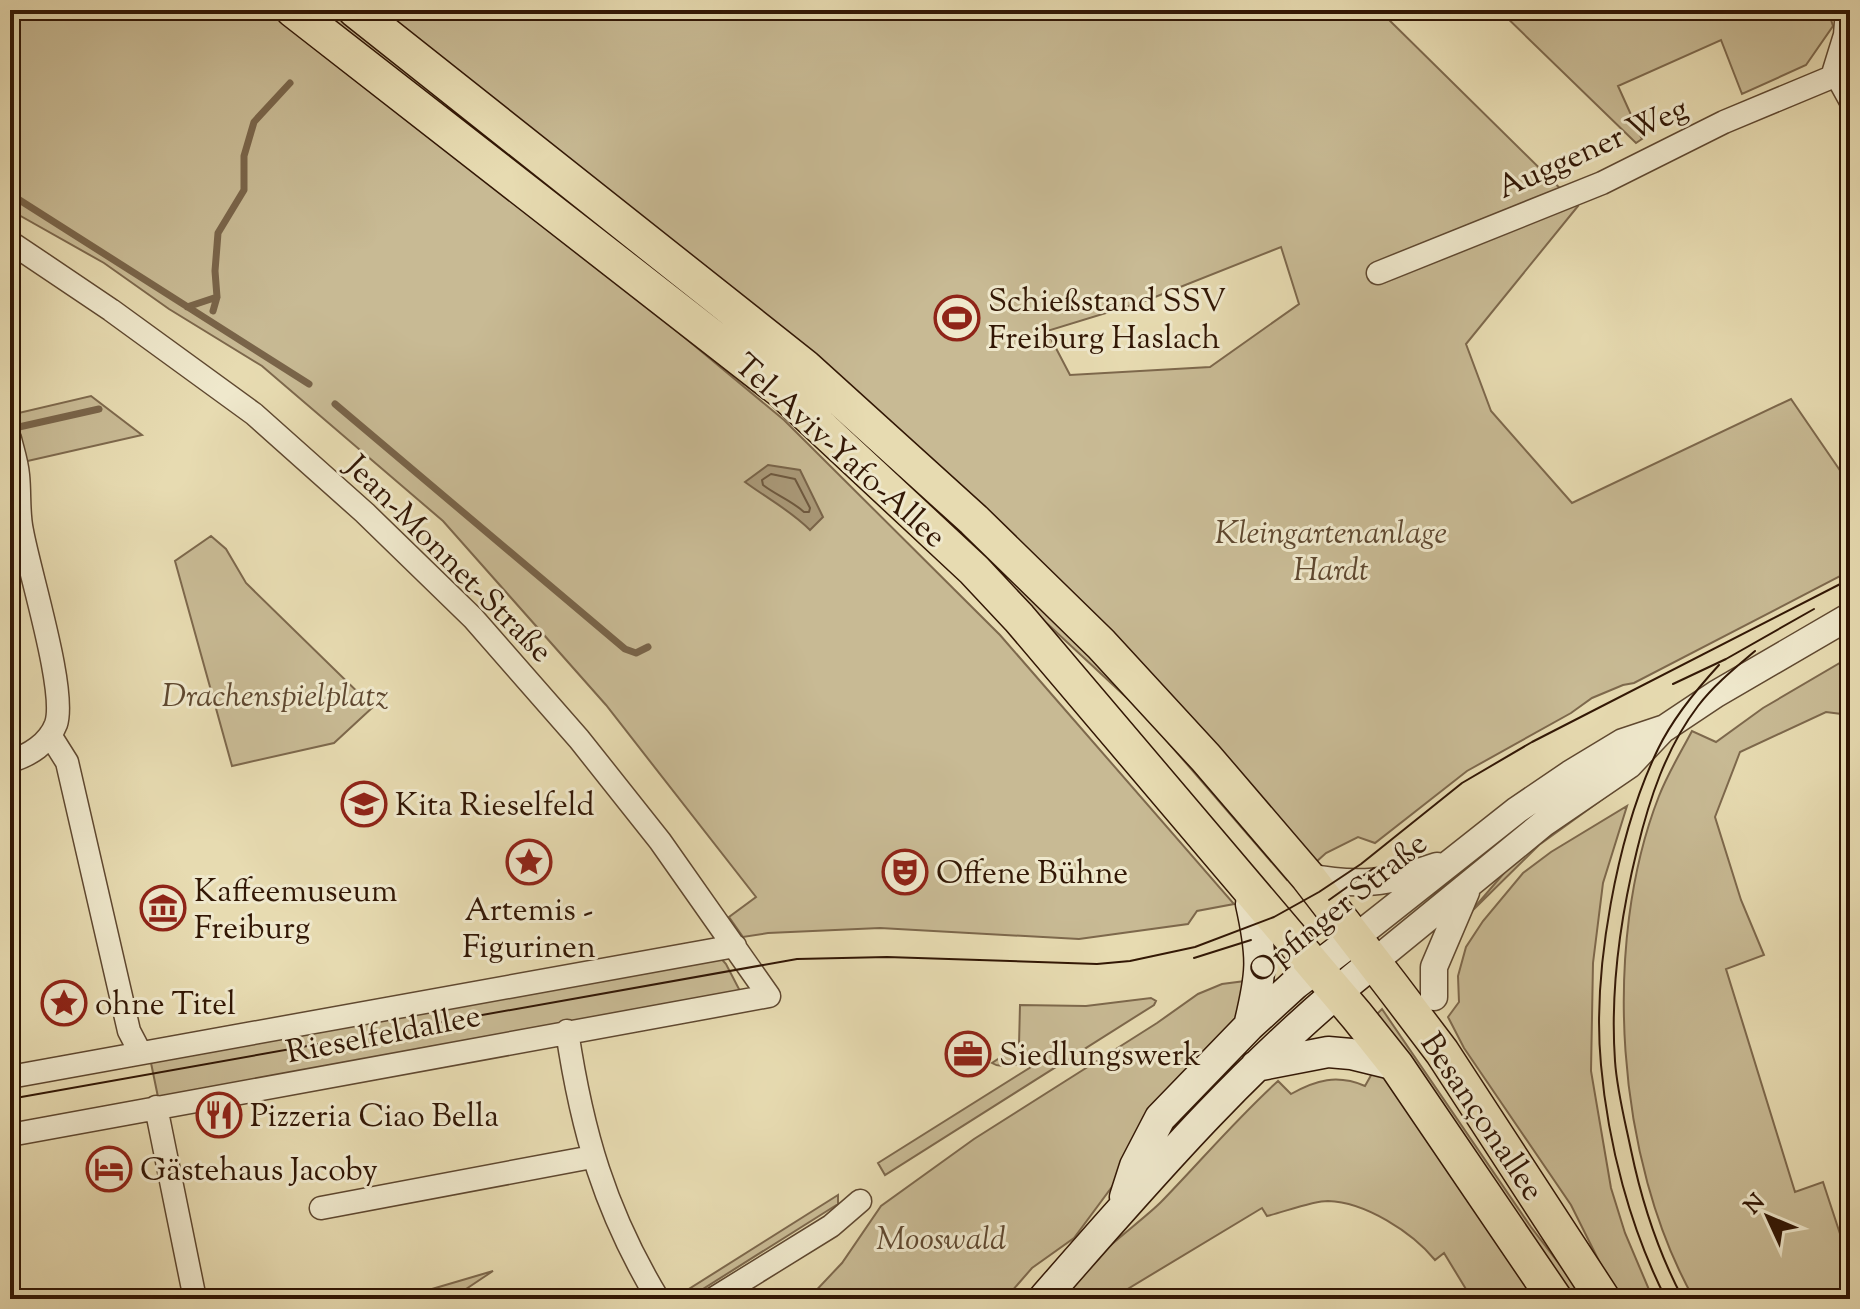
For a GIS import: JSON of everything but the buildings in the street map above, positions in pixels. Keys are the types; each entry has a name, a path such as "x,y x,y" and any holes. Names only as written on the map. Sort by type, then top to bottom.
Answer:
{"main road":[{"name":"Tel-Aviv-Yafo-Allee","path":"293,10 783,392 974,570 1019,618 1327,979"},
{"name":"Tel-Aviv-Yafo-Allee","path":"355,10 805,367 962,510 1101,644 1206,758 1308,877 1364,950"},
{"path":"1222,856 1251,904 1259,937 1261,967 1249,1026"},
{"name":"Opfinger Straße","path":"1121,1210 1135,1166 1160,1118 1249,1026 1327,979 1364,950"},
{"name":"Besançonallee","path":"1364,950 1442,1052 1603,1299"},
{"name":"Opfinger Straße","path":"1043,1299 1199,1123 1254,1067 1327,979"},
{"name":"Besançonallee","path":"1327,979 1396,1065 1555,1299"},
{"path":"1434,997 1442,1052"},
{"path":"1254,1067 1328,1052 1396,1065"}],"street":[{"path":"1847,10 1845,35 1832,77 1839,80 1850,100"},
{"name":"Auggener Weg","path":"1378,273 1602,183 1724,122 1832,77"},
{"name":"Jean-Monnet-Straße","path":"10,242 111,310 254,414 365,513 473,618 579,739 660,841 769,996"},
{"path":"10,761 39,747 50,735 57,722 58,706 53,667 21,527 18,471 11,444"},
{"path":"10,503 21,527"},
{"name":"Opfinger Straße","path":"1364,950 1471,882 1544,823 1629,765 1665,728 1716,694 1850,616"},
{"name":"Opfinger Straße","path":"1364,950 1392,911 1451,861 1570,774 1623,742 1665,728"},
{"path":"50,735 67,762 129,1031 140,1052"},
{"path":"1308,877 1361,884 1411,875 1451,861"},
{"path":"1434,997 1434,967 1471,882"},
{"name":"Rieselfeldallee","path":"10,1077 735,946"},
{"name":"Rieselfeldallee","path":"10,1135 769,996"},
{"path":"567,1031 577,1095 592,1157 608,1202 635,1260 658,1299"},
{"path":"156,1107 195,1299"},
{"path":"321,1208 592,1157"},
{"path":"713,1299 831,1226 860,1201"}],"green space":[{"path":"10,10 270,10 666,322 784,420 1000,635 1234,904 1197,911 1188,924 1079,939 880,928 743,937 729,917 756,897 606,705 443,521 262,366 169,309 104,263 10,210"},
{"path":"307,10 334,10 752,342 1055,614 1291,877 1287,880 1141,711 1009,588"},
{"name":"Kleingartenanlage Hardt","path":"381,10 1379,10 1578,206 1466,344 1491,411 1572,503 1791,399 1850,485 1850,571 1634,683 1592,698 1467,771 1375,843 1358,837 1326,853 1316,862 1190,726","holes":["1281,247 1299,304 1210,367 1070,375 1047,331 1145,301"]},
{"path":"1499,10 1828,10 1833,26 1806,65 1742,94 1721,40 1618,86 1642,139 1636,143"},
{"path":"91,396 142,435 10,465 10,415"},
{"name":"Drachenspielplatz","path":"211,536 226,549 246,583 373,707 334,743 232,766 175,561"},
{"path":"1850,657 1850,715 1826,712 1740,752 1715,817 1741,900 1764,955 1726,969 1795,1192 1823,1182 1847,1255 1850,1255 1850,1299 1694,1299 1668,1244 1647,1183 1633,1118 1626,1051 1624,984 1629,918 1641,854 1659,796 1692,731 1716,742 1763,708"},
{"path":"1625,783 1539,845 1468,915 1522,852"},
{"path":"1627,806 1603,883 1593,963 1591,1071 1611,1188 1625,1233 1653,1299 1618,1299 1571,1205 1464,1048 1448,1017 1459,1002 1458,976 1466,947 1523,873 1551,852"},
{"path":"718,955 740,991 158,1097 150,1058"},
{"name":"Mooswald","path":"1253,980 1246,1006 1074,1238 1032,1268 1005,1299 808,1299 842,1263 881,1206 974,1139 1198,994 1222,984"},
{"path":"1151,998 1156,1001 1154,1005 885,1175 878,1163 1031,1067 992,1063 1019,1045 1020,1005 1086,1006"},
{"path":"1382,1009 1531,1227 1586,1299 1568,1299 1376,1015"},
{"path":"1374,1070 1390,1080 1537,1299 1472,1299 1444,1253 1435,1260 1414,1239 1387,1220 1357,1207 1321,1201 1267,1216 1262,1208 1111,1299 1066,1299 1072,1286 1094,1260 1161,1202 1278,1081 1291,1094 1327,1080 1345,1080 1365,1086"},
{"path":"838,1195 838,1204 687,1299 673,1299"},
{"path":"493,1271 451,1299 398,1299"}],"water":[{"path":"768,465 800,470 823,517 810,530 745,482"}],"waterway":[{"path":"213,311 217,297 215,271 218,233 244,190 244,156 254,122 290,83"},
{"path":"10,194 309,384"},
{"path":"187,307 217,297"},
{"path":"335,404 625,649 636,653 648,647"},
{"path":"10,429 99,409"}],"tram line":[{"path":"10,1099 797,959 887,957 1097,964 1130,961 1195,947 1274,917 1319,892 1361,864 1462,783 1532,742 1850,579"},
{"path":"1673,684 1726,659 1814,609"},
{"path":"1683,1299 1658,1245 1646,1208 1619,1095 1614,1034 1618,955 1642,831 1668,757 1704,698 1755,651"},
{"path":"1666,1299 1631,1215 1615,1155 1601,1065 1600,988 1611,904 1643,783 1671,726 1719,665"},
{"path":"1329,900 1374,868"},
{"path":"1194,958 1251,940"}],"place":[{"name":"Schießstand SSV Freiburg Haslach","path":"957,318"},
{"name":"Kita Rieselfeld","path":"364,804"},
{"name":"Artemis - Figurinen","path":"529,862"},
{"name":"Offene Bühne","path":"905,872"},
{"name":"Kaffeemuseum Freiburg","path":"163,908"},
{"name":"ohne Titel","path":"64,1003"},
{"name":"Siedlungswerk","path":"968,1054"},
{"name":"Pizzeria Ciao Bella","path":"219,1115"},
{"name":"Gästehaus Jacoby","path":"109,1169"}]}
